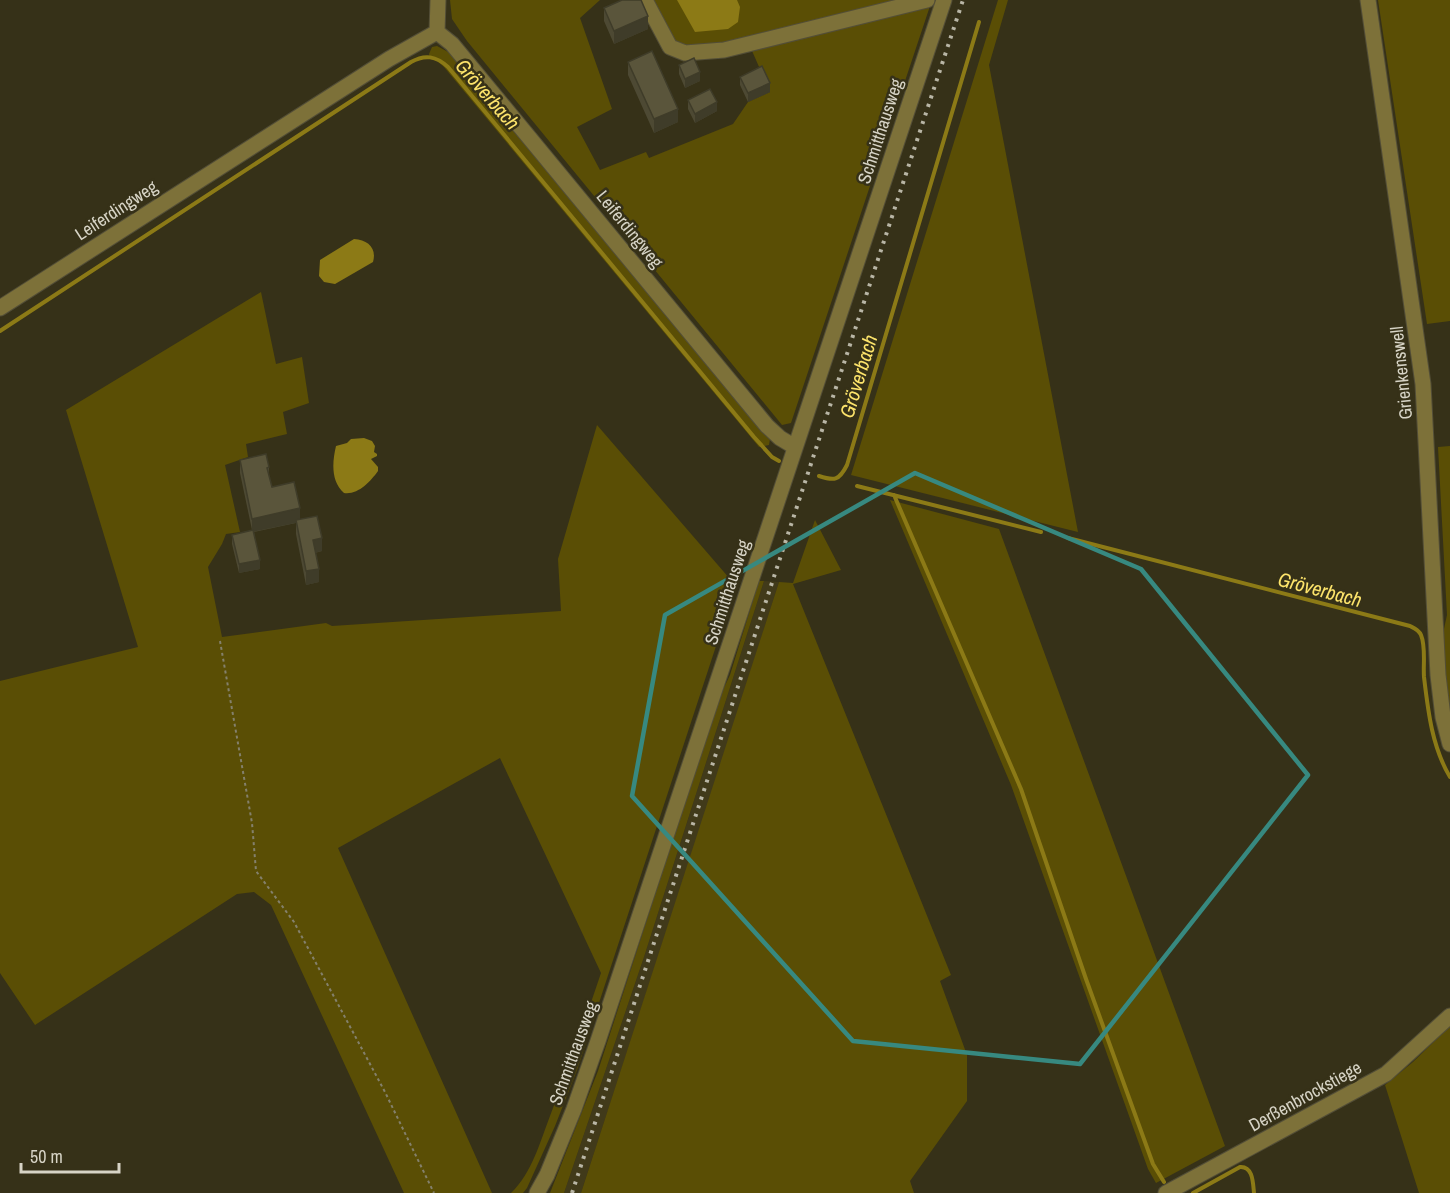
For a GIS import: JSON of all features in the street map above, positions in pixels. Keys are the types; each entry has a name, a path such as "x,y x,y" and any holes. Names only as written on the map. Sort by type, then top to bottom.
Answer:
{"street":[{"path":"437,32 438,0"},
{"path":"645,0 670,47 685,52 724,50 927,0"},
{"name":"Schmitthausweg","path":"537,1193 547,1175 592,1060 944,0"},
{"name":"Grienkenswell","path":"1368,0 1423,384 1440,697 1450,744"},
{"name":"Leiferdingweg","path":"0,308 389,59 437,32 452,44 767,426 780,438 795,447"},
{"name":"Derßenbrockstiege","path":"1166,1193 1386,1074 1450,1016"}],"path":[{"path":"220,641 252,823 256,871 294,922 385,1092 434,1193"}],"highlighted area":[{"path":"915,473 1141,569 1308,775 1080,1064 853,1041 632,796 665,615"}],"shaded area":[{"path":"450,0 600,0 580,18 612,109 577,127 600,170 646,152 649,158 733,124 748,102 770,92 749,44 670,47 645,0 932,0 791,423 782,425 467,41 452,19"},
{"path":"677,0 737,0 740,7 738,22 728,29 695,32"},
{"path":"998,0 1008,0 989,65 1078,532 851,475"},
{"path":"1378,0 1450,0 1450,321 1427,324"},
{"path":"437,46 450,53 770,439 769,445 759,447 444,67 430,59 429,54 432,47"},
{"path":"354,239 370,246 374,253 373,262 335,284 324,282 319,276 320,260"},
{"path":"261,292 276,364 302,357 309,403 283,412 287,434 246,444 248,457 225,465 240,532 226,534 208,567 222,637 326,623 332,626 561,611 558,559 597,425 730,579 738,579 577,1070 555,1126 523,1193 511,1193 525,1176 535,1157 601,973 500,758 338,848 492,1193 404,1193 271,905 254,892 237,894 35,1025 0,973 0,681 138,647 66,410"},
{"path":"364,438 372,441 375,446 374,452 377,456 371,459 378,467 378,471 359,490 344,493 335,477 336,446 347,443 351,439"},
{"path":"1450,446 1450,722 1442,638 1447,615 1438,447"},
{"path":"890,500 999,529 1225,1146 1156,1183 1148,1169 1011,785"},
{"path":"815,520 841,570 793,584 951,975 940,981 967,1055 967,1101 910,1181 914,1193 581,1193 779,582 793,583"},
{"path":"759,581 764,581 644,957 564,1193 550,1193 598,1071 718,700 730,675"},
{"path":"764,581 779,582 581,1193 564,1193 644,957"},
{"path":"1450,1026 1450,1193 1419,1193 1385,1085"}],"building":[{"path":"622,0 641,0 648,16 614,31 604,8"},
{"path":"652,51 678,109 654,119 628,62"},
{"path":"694,58 700,72 685,79 679,65"},
{"path":"762,66 770,83 748,93 740,77"},
{"path":"710,89 717,102 695,114 688,100"},
{"path":"266,454 272,487 294,482 300,508 252,519 240,460"},
{"path":"317,516 322,538 313,540 319,569 306,571 296,520"},
{"path":"253,530 260,560 239,564 232,535"}],"waterway":[{"name":"Gröverbach","path":"819,476 829,479 839,477 847,465 979,22"},
{"name":"Gröverbach","path":"0,331 411,62 430,57 448,67 754,437 772,457 779,461"},
{"name":"Gröverbach","path":"857,486 1041,532"},
{"path":"894,495 1021,789 1153,1164 1164,1182"},
{"name":"Gröverbach","path":"1068,538 1415,628 1423,640 1424,677 1432,728 1439,754 1450,777"},
{"path":"1193,1193 1240,1167 1250,1172 1254,1193"}],"railway":[{"path":"572,1193 963,0"}]}
